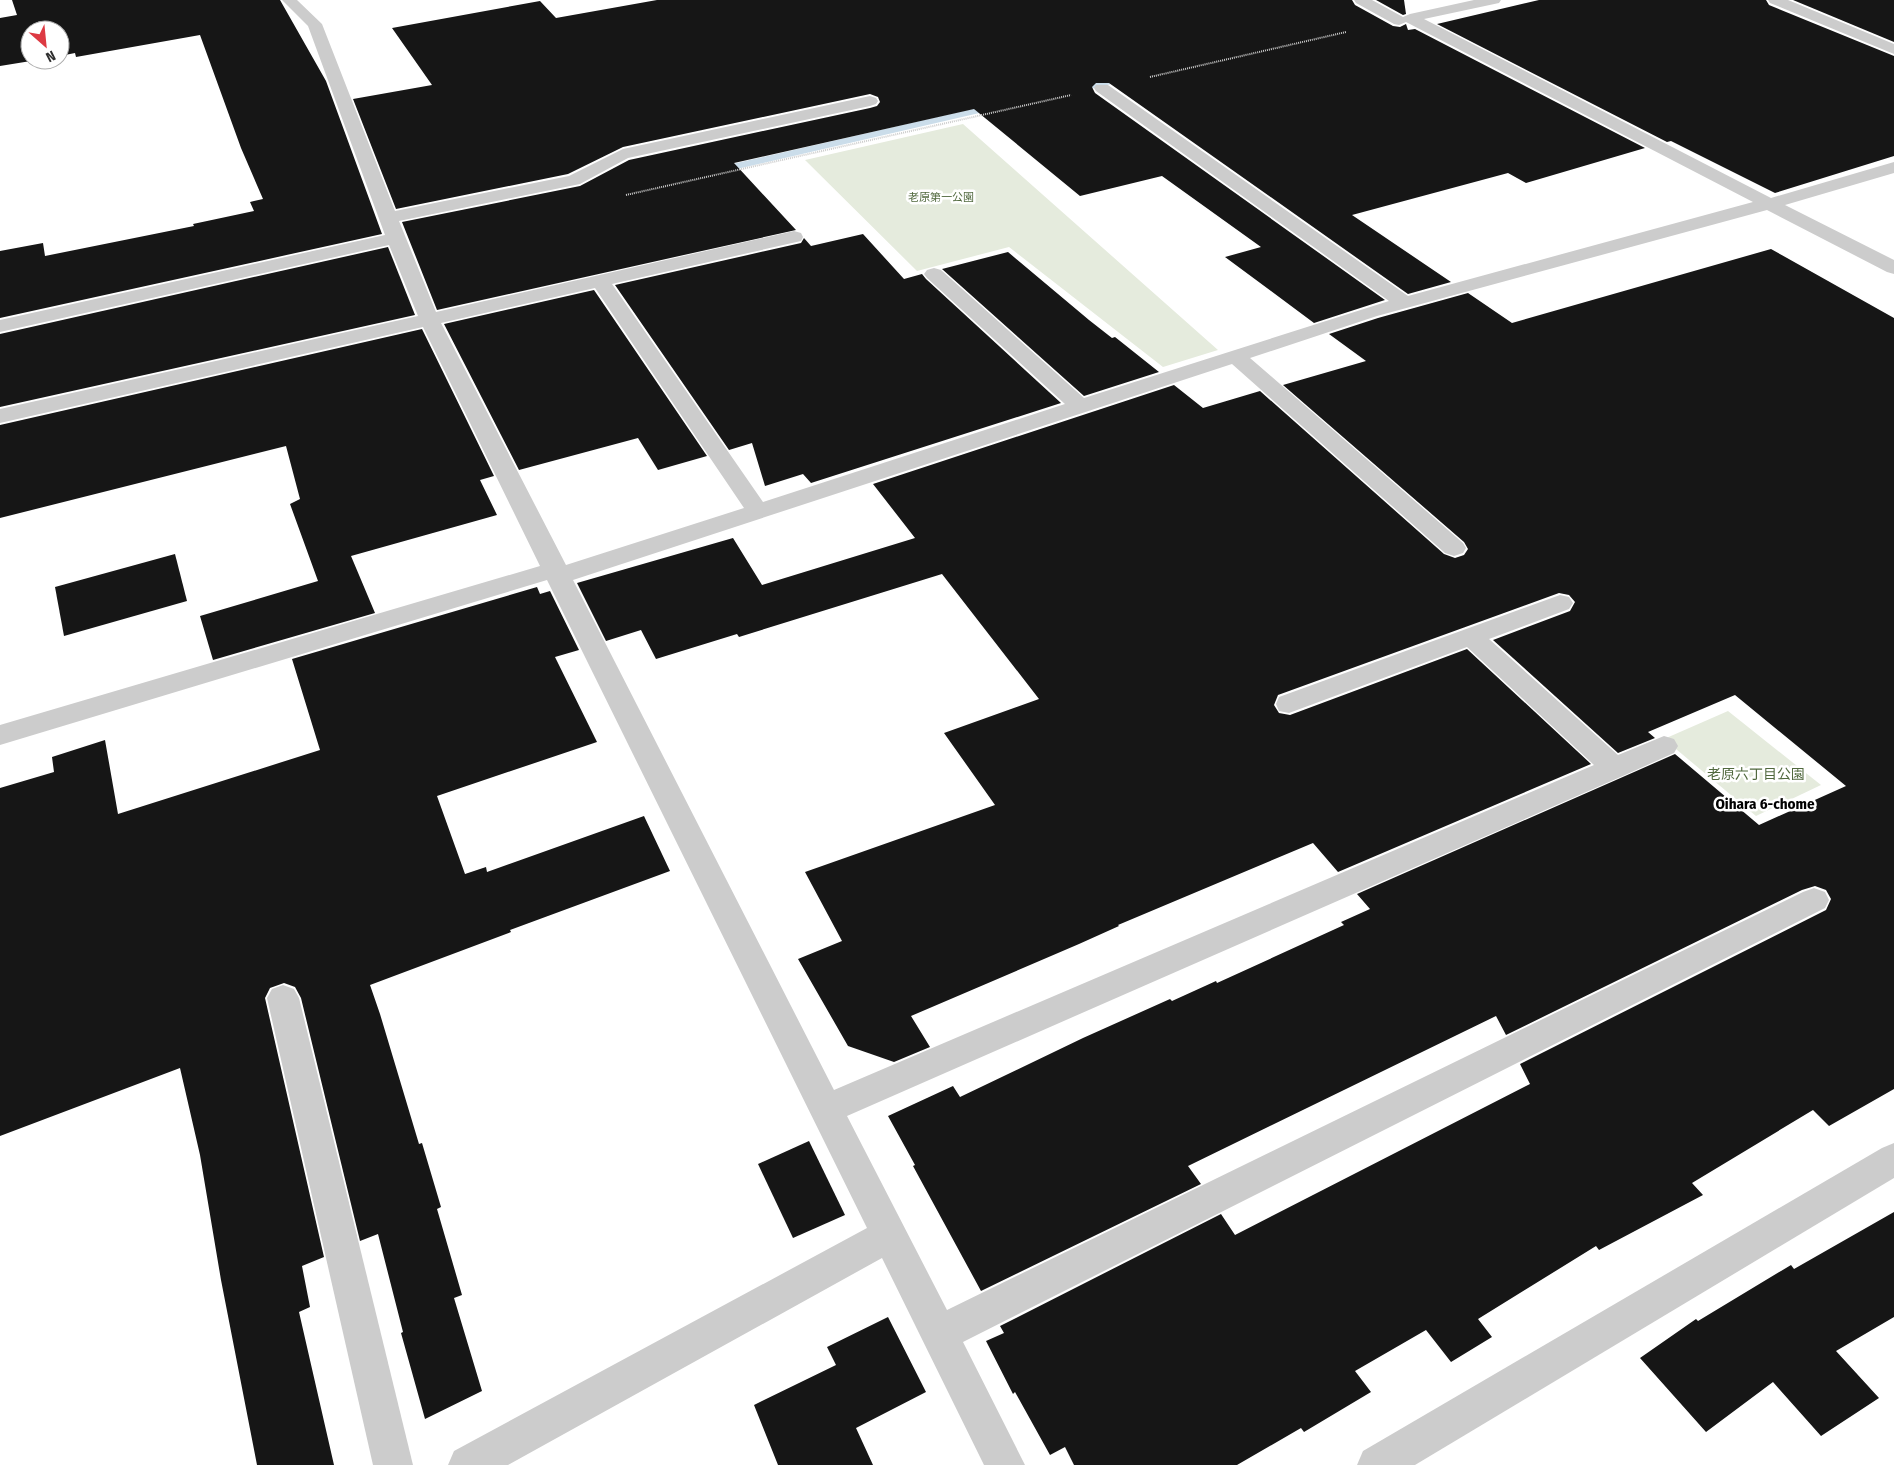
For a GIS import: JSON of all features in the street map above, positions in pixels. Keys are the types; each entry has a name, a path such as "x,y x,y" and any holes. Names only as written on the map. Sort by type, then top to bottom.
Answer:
{"street":[{"path":"289,0 315,24 388,218 430,319 1005,1465"},
{"path":"1361,0 1399,21"},
{"path":"1494,0 1410,18 1894,268"},
{"path":"1776,0 1894,49"},
{"path":"1102,88 1405,302"},
{"path":"388,218 574,180 623,154 870,101"},
{"path":"0,735 557,572 758,511 1405,302 1772,204 1894,167"},
{"path":"0,416 794,237"},
{"path":"0,326 396,238"},
{"path":"934,274 1081,407"},
{"path":"600,280 758,511"},
{"path":"1236,356 1454,548"},
{"path":"1289,704 1560,603"},
{"path":"1470,636 1615,768"},
{"path":"826,1109 1664,746"},
{"path":"939,1334 1814,900"},
{"path":"283,998 393,1465"},
{"path":"1377,1465 1894,1159"},
{"path":"468,1465 889,1235"}],"path":[{"path":"620,196 1399,21"}],"green space":[{"name":"老原第一公園","path":"963,124 1218,350 1163,367 1009,247 917,271 805,160"},
{"name":"老原六丁目公園","path":"1728,711 1821,785 1756,816 1664,739"}],"building":[{"path":"12,0 280,0 326,81 382,234 0,318 0,251 43,243 45,256 194,226 193,224 254,211 250,202 263,199 241,148 200,35 76,57 75,53 70,54 70,20 20,20 20,63 0,66 0,18 17,15"},
{"path":"657,0 1352,0 1355,5 1393,26 1400,27 1406,24 1408,30 1415,29 1645,148 1526,183 1508,173 1352,215 1451,282 1408,294 1109,83 1096,83 1092,87 1095,93 1385,300 1314,323 1225,257 1261,247 1162,176 1080,196 974,109 734,163 796,230 437,310 402,222 580,186 629,160 870,108 877,106 880,102 878,97 870,94 623,147 568,174 396,209 353,99 432,85 392,28 540,1 556,18"},
{"path":"1376,0 1404,0 1406,14 1403,15"},
{"path":"1539,0 1766,0 1769,5 1894,56 1894,156 1775,193 1671,141 1667,142 1437,24"},
{"path":"1793,0 1894,0 1894,42"},
{"path":"863,234 904,279 922,274 1061,403 811,483 803,474 765,486 752,443 729,450 615,285 801,243 804,238 811,246"},
{"path":"388,247 415,315 0,407 0,334"},
{"path":"1771,249 1894,318 1894,1089 1829,1126 1813,1110 1692,1183 1703,1195 1599,1250 1596,1246 1478,1319 1492,1337 1451,1362 1426,1330 1355,1371 1371,1392 1304,1432 1301,1428 1237,1465 1074,1465 1065,1447 1050,1455 1015,1392 1013,1394 986,1341 1004,1333 1000,1326 1221,1214 1235,1235 1530,1084 1520,1064 1826,910 1831,899 1826,890 1815,886 1802,890 1506,1035 1496,1016 1188,1166 1201,1184 981,1291 888,1116 953,1086 960,1097 1170,999 1172,1001 1216,981 1217,983 1344,925 1341,922 1370,909 1357,894 1675,754 1759,825 1846,786 1735,695 1648,732 1655,738 1618,753 1493,640 1570,611 1575,602 1569,595 1559,593 1278,695 1274,705 1279,713 1290,715 1467,649 1591,764 1338,872 1313,843 1118,925 1079,944 911,1016 930,1047 894,1062 848,1046 798,959 842,941 805,872 995,805 944,733 1039,699 942,574 739,637 737,634 656,659 641,630 606,641 577,583 733,538 762,585 915,538 873,484 1174,385 1203,408 1260,391 1444,554 1455,558 1464,555 1468,549 1464,542 1283,385 1366,361 1329,334 1468,293 1512,323"},
{"path":"1008,252 1089,320 1112,338 1115,337 1159,372 1084,396 942,269"},
{"path":"594,290 707,456 658,470 638,438 519,470 444,324"},
{"path":"422,329 494,476 480,480 497,515 351,556 375,613 213,660 200,616 318,581 290,504 300,499 286,446 0,518 0,425"},
{"path":"175,554 187,601 64,636 55,587"},
{"path":"537,587 540,594 550,591 579,650 555,657 597,742 437,796 465,874 486,867 487,872 644,816 670,871 510,930 511,932 370,985 419,1144 422,1143 441,1207 437,1209 462,1295 454,1298 482,1391 425,1419 401,1333 403,1332 378,1234 360,1241 301,998 295,987 284,983 270,988 265,998 324,1257 302,1266 310,1307 299,1312 334,1465 257,1465 221,1280 200,1155 180,1068 0,1136 0,788 54,772 52,757 105,740 118,814 320,750 292,659"},
{"path":"809,1141 845,1215 793,1238 758,1164"},
{"path":"1894,1212 1894,1317 1836,1351 1879,1398 1821,1436 1773,1382 1706,1432 1640,1358 1696,1319 1698,1321 1791,1265 1794,1269"},
{"path":"888,1317 926,1392 856,1428 873,1465 778,1465 754,1405 836,1365 827,1347"}],"waterway":[{"path":"1073,90 1125,78"},
{"path":"715,171 998,106"}],"district":[{"name":"Oihara 6-chome","path":"1765,804"}]}
